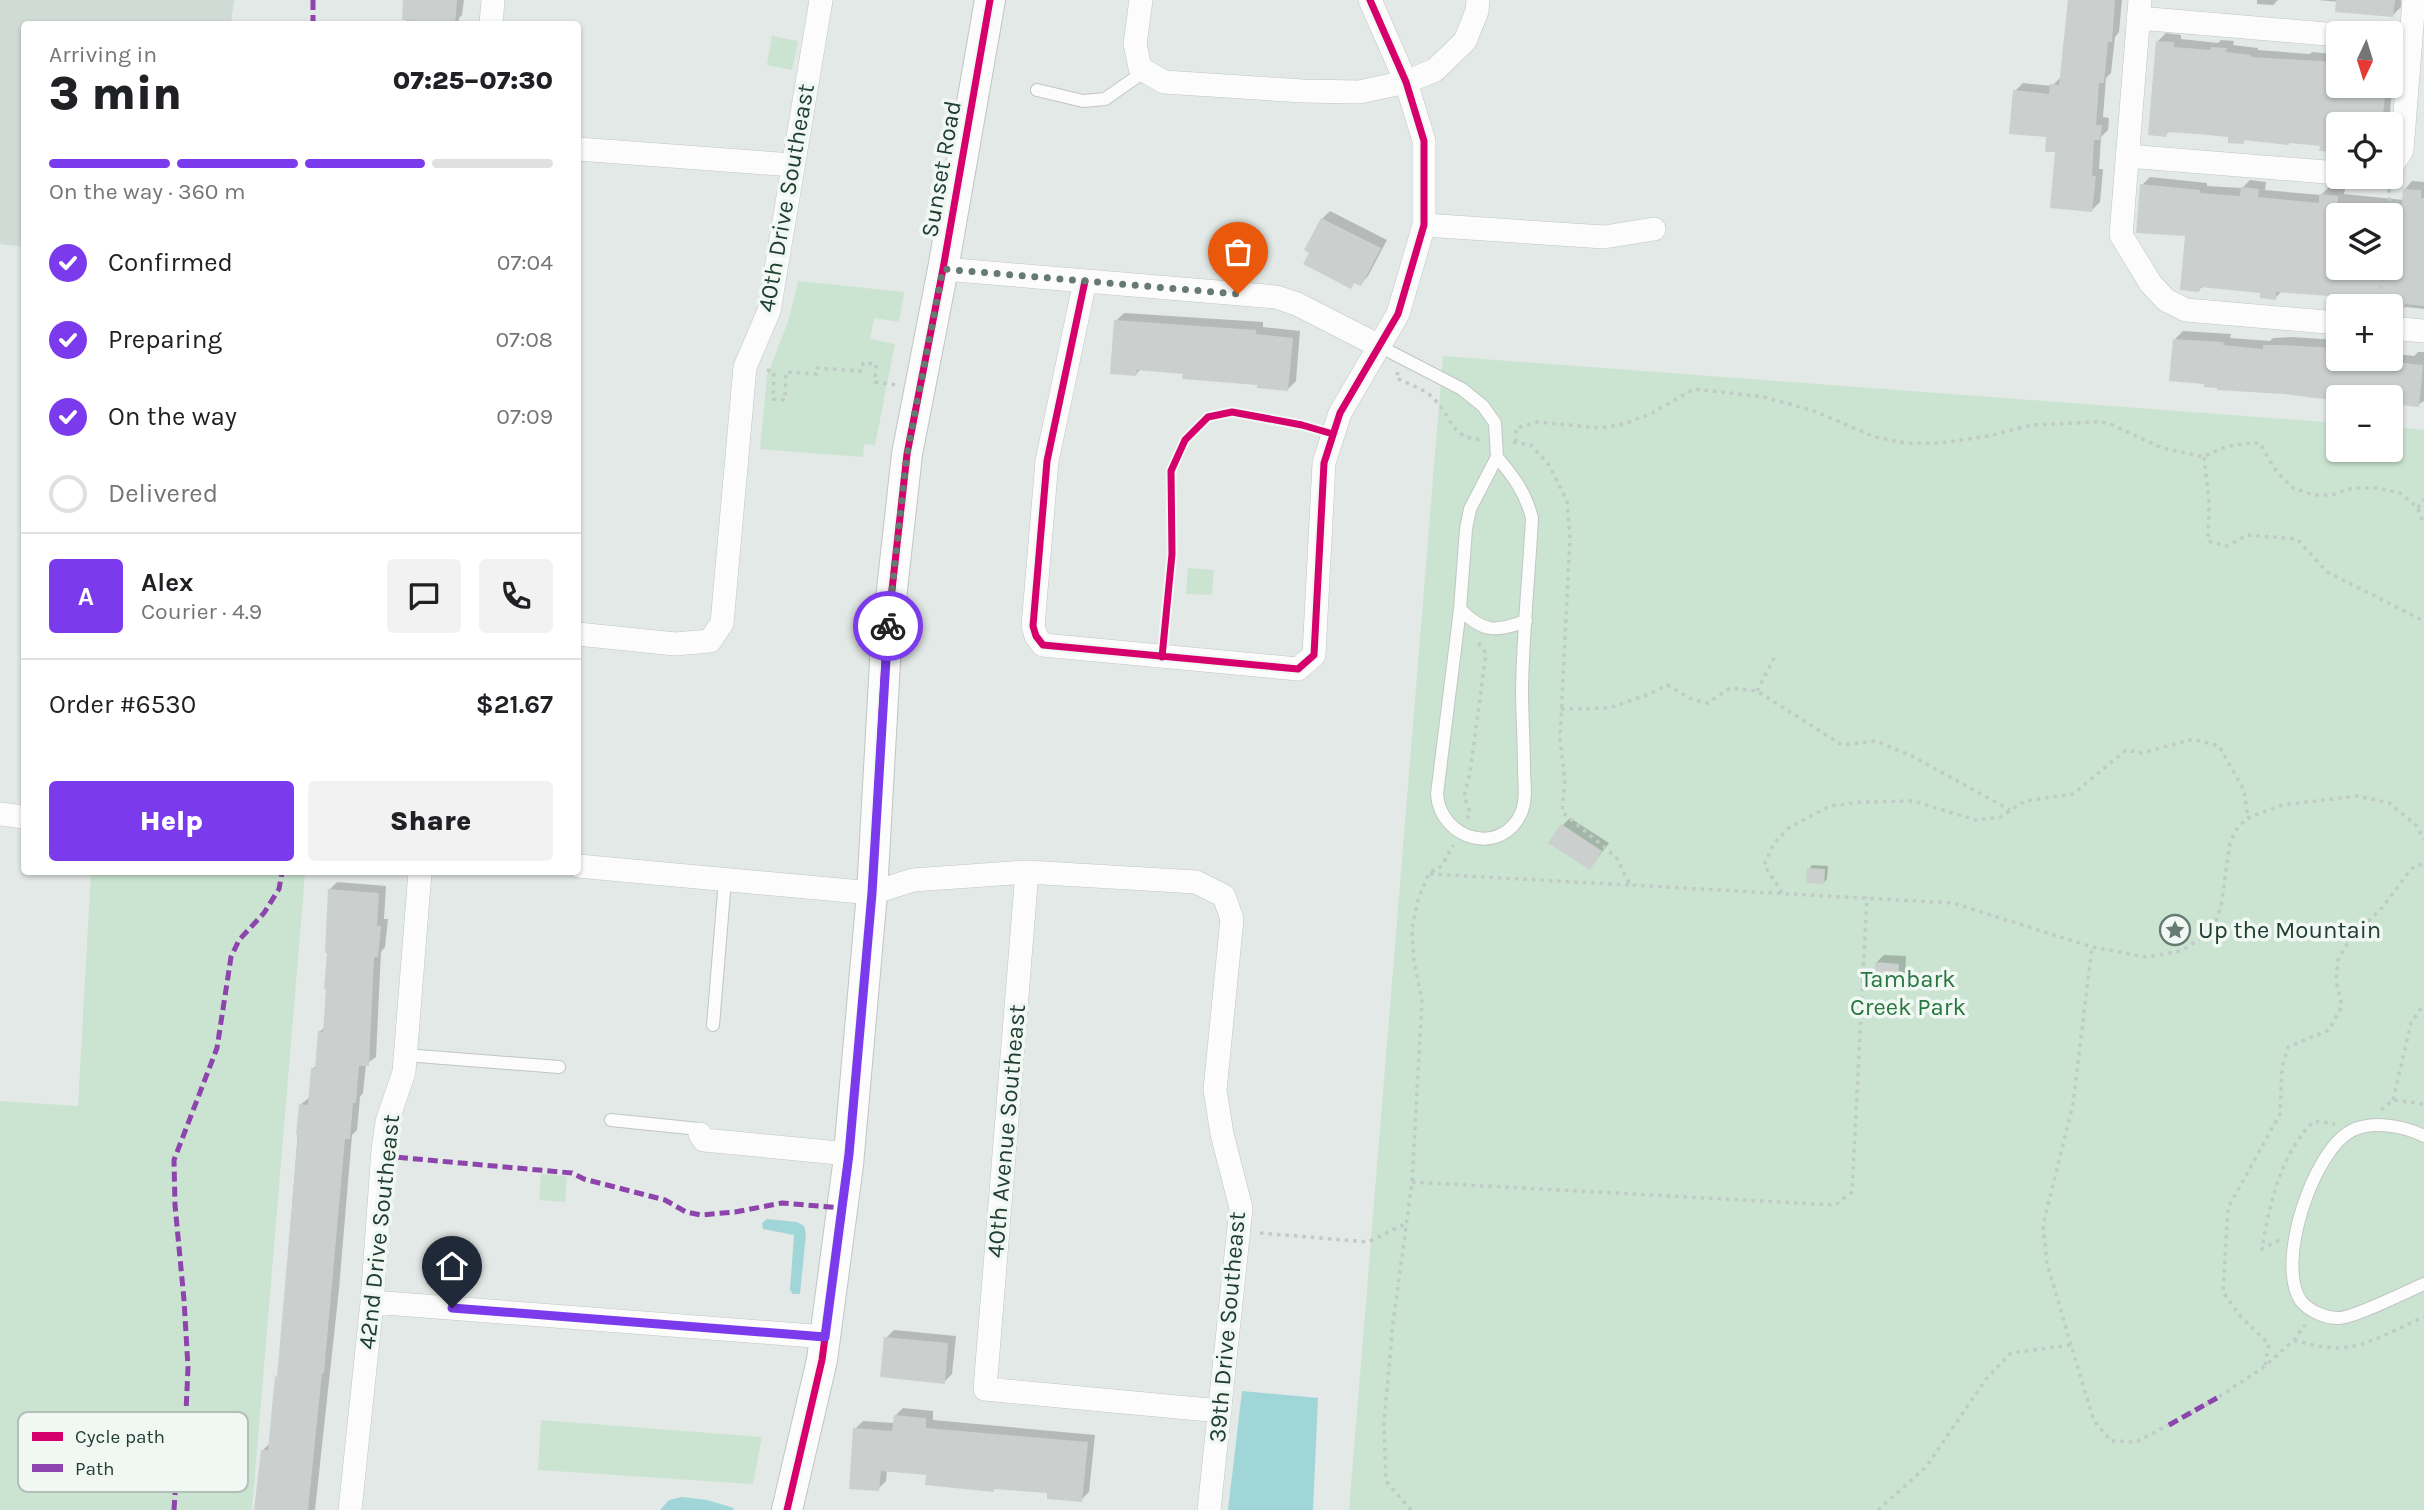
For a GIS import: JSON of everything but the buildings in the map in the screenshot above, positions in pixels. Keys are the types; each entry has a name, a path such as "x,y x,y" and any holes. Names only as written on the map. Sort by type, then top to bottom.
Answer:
{"street":[{"path":"491,21 493,0"},
{"name":"40th Drive Southeast","path":"581,634 675,643 710,641 722,623 746,366 769,312 821,0"},
{"name":"Sunset Road","path":"787,1510 822,1360 849,1154 872,893 886,644 907,454 943,269 990,0"},
{"path":"1141,0 1135,44 1143,69 1164,82 1359,92 1406,82 1435,70 1465,41 1478,0"},
{"path":"1085,281 1047,461 1033,626 1037,636 1043,645 1298,669 1314,655 1324,463 1340,413 1398,314 1424,225 1424,141 1406,82 1370,0"},
{"path":"2403,132 2408,42 2414,0"},
{"path":"2326,33 2139,9 2121,235 2151,284 2166,300 2186,310 2326,322"},
{"path":"581,149 792,165"},
{"path":"2127,156 2326,172"},
{"path":"1424,225 1604,237 1654,229"},
{"path":"943,269 1276,297 1297,304 1379,346"},
{"path":"2403,329 2424,331"},
{"path":"0,814 21,817"},
{"path":"581,866 872,893 913,880 1027,872"},
{"name":"39th Drive Southeast","path":"1027,872 1196,883 1224,896 1232,919 1215,1090 1222,1134 1241,1208 1209,1510"},
{"name":"40th Avenue Southeast","path":"1027,872 985,1389 1220,1411"},
{"name":"42nd Drive Southeast","path":"350,1510 372,1302 384,1141 387,1122 404,1072 420,875"},
{"path":"700,1134 704,1140 849,1154"},
{"path":"372,1302 825,1337"}],"lane":[{"path":"1037,90 1083,101 1105,99 1143,69"},
{"path":"1379,346 1462,389 1483,406 1495,423 1497,457 1470,509 1466,529 1460,609 1437,794 1438,808 1444,818 1460,832 1478,839 1491,839 1514,825 1525,799 1522,687 1532,518 1528,499 1497,457"},
{"path":"1460,609 1473,622 1487,628 1502,630 1526,621"},
{"path":"713,1025 725,880"},
{"path":"405,1055 559,1067"},
{"path":"611,1120 699,1129 700,1134"},
{"path":"2424,1136 2403,1128 2375,1125 2354,1130 2336,1143 2329,1150 2310,1188 2292,1264 2293,1278 2302,1301 2312,1311 2325,1316 2346,1317 2424,1284"}],"path":[{"path":"1402,357 1396,378 1436,400 1458,433 1472,439 1531,445 1549,465 1567,501 1570,537 1560,739 1566,780 1562,812 1616,857 1630,885"},
{"path":"746,366 774,372 773,399 785,400 786,372 817,374 817,368 862,371 863,363 876,365 875,382 920,388"},
{"path":"1516,442 1516,428 1538,422 1600,428 1624,424 1652,413 1694,389 1764,397 1814,411 1875,437 1906,443 1941,443 1989,436 2031,425 2108,423 2162,448 2204,457 2220,448 2238,443 2260,443 2274,468 2291,487 2312,495 2332,495 2352,488 2377,488 2400,493 2418,508 2424,525"},
{"path":"2204,457 2209,502 2208,541 2227,545 2248,535 2297,539 2328,572 2424,621"},
{"path":"2418,508 2424,499"},
{"path":"1411,1510 1386,1481 1384,1423 1393,1323 1412,1182 1422,1001 1414,961 1412,929 1429,873 1442,866 1470,812 1464,796 1470,773 1486,653 1475,637 1473,622"},
{"path":"1757,691 1774,658"},
{"path":"1561,709 1609,708 1667,685 1693,700 1708,703 1730,688 1757,691 1842,745 1876,741 1912,756 2011,810"},
{"path":"1782,893 1764,865 1774,843 1790,827 1830,806 1913,801 1976,820 2000,817 2025,801 2073,794 2126,750 2142,753 2193,738 2219,746 2244,790 2248,818"},
{"path":"1429,873 1953,903 2092,947 2146,957 2181,951 2203,937 2214,923 2221,907 2230,842 2238,827 2248,818 2282,806 2358,796 2389,803 2415,824 2424,839"},
{"path":"2264,1367 2269,1344 2240,1316 2223,1292 2228,1208 2280,1114 2282,1068 2287,1047 2329,1030 2342,1006 2336,980 2338,960 2343,950 2349,940 2382,908 2411,869 2424,863"},
{"path":"1412,1182 1835,1205 1852,1192 1867,897"},
{"path":"2092,947 2073,1104 2042,1225 2047,1263 2094,1421 2111,1441 2136,1442 2208,1405 2264,1367 2294,1340 2306,1322 2300,1317"},
{"path":"2373,1112 2384,1109 2393,1100 2411,1023 2424,1004"},
{"path":"2393,1100 2424,1104"},
{"path":"2282,1249 2283,1238 2262,1249 2283,1167 2302,1133 2314,1121 2339,1125"},
{"path":"1239,1231 1368,1242 1407,1223"},
{"path":"2294,1340 2329,1348 2346,1348 2424,1317"},
{"path":"1878,1510 1926,1467 1986,1380 2011,1353 2071,1345"}],"shaded area":[{"path":"0,0 234,0 231,21 21,21 21,247 0,244"}],"green space":[{"path":"772,36 798,41 792,70 767,65"},
{"path":"798,281 904,292 899,322 874,318 870,339 895,344 875,445 864,444 863,457 760,449 767,376 789,319"},
{"name":"Tambark Creek Park","path":"1443,356 2326,422 2326,462 2403,462 2403,428 2424,430 2424,1510 1349,1510"},
{"path":"1188,568 1214,570 1212,595 1186,594"},
{"path":"91,875 305,875 252,1510 0,1510 0,1101 78,1106"},
{"path":"541,1174 567,1176 565,1202 539,1200"},
{"path":"541,1420 762,1437 753,1484 538,1470"}],"water":[{"path":"767,1219 797,1222 804,1226 806,1234 800,1294 793,1294 790,1290 794,1235 763,1229 762,1223"},
{"path":"1242,1391 1318,1398 1313,1510 1228,1510"},
{"path":"682,1497 707,1500 734,1508 660,1510 669,1500"}],"marked path":[{"path":"313,0 313,21"},
{"path":"186,1412 188,1367 174,1160 217,1048 231,957 239,940 264,913 279,889 281,875"},
{"path":"383,1156 572,1173 584,1179 665,1200 686,1212 701,1215 782,1203 842,1208"},
{"path":"2169,1425 2217,1398"},
{"path":"174,1510 175,1492"}],"cycle path":[{"path":"787,1510 822,1360 848,1165 872,893 886,644 907,454 943,269 990,0"},
{"path":"1085,281 1047,461 1033,626 1036,636 1043,645 1298,669 1314,655 1324,463 1340,413 1398,314 1424,225 1424,141 1406,82 1370,0"},
{"path":"1162,657 1172,554 1171,471 1185,440 1208,417 1232,412 1302,425 1333,434"}],"way so far":[{"path":"888,626 907,454 943,269 1238,294"}],"place":[{"name":"Up the Mountain","path":"2175,930"}],"route":[{"path":"452,1308 825,1337 849,1154 872,893 888,626"}]}
